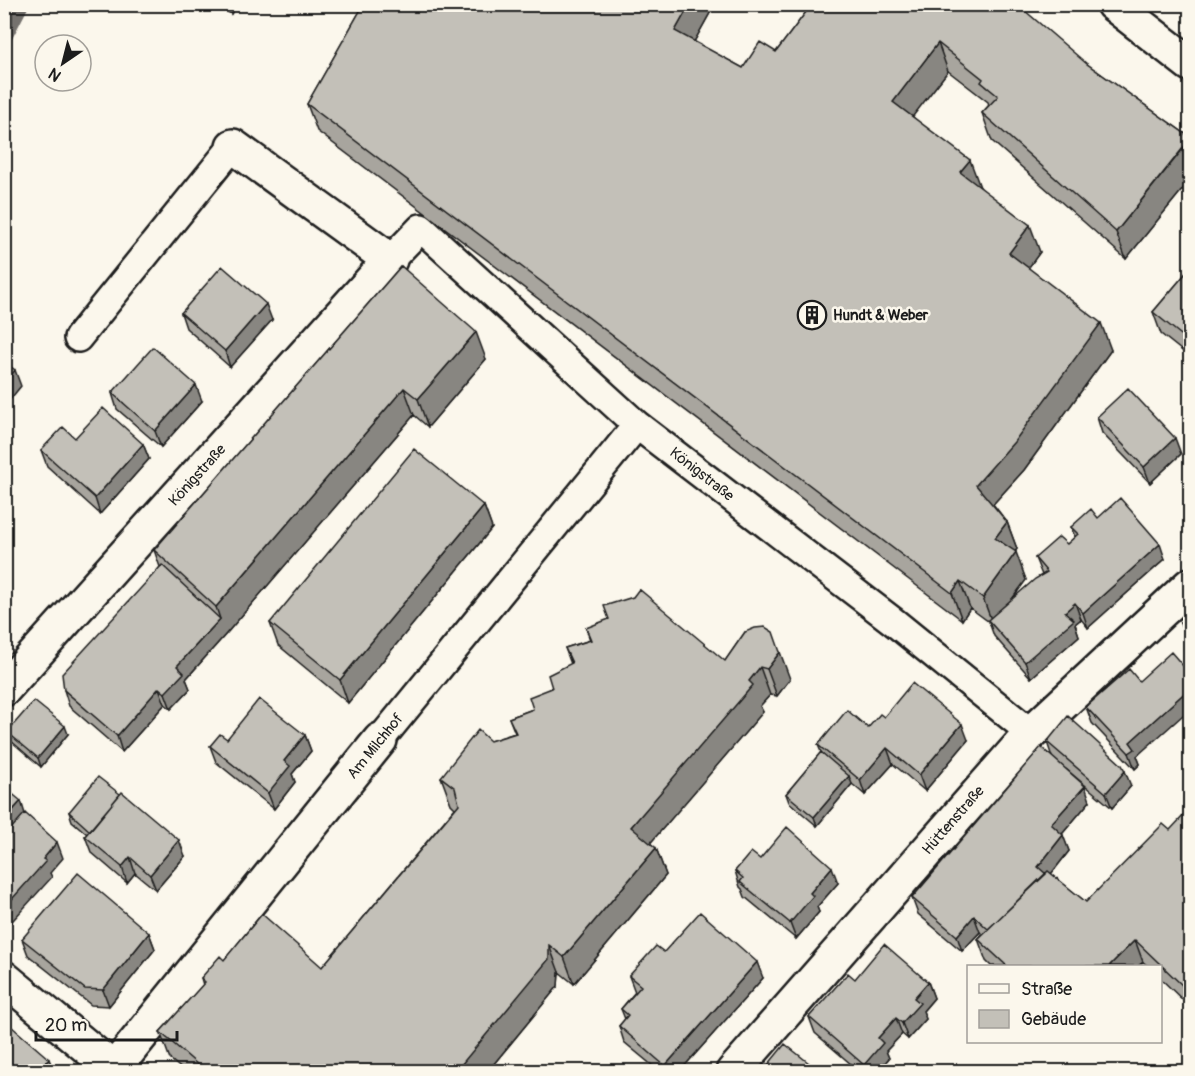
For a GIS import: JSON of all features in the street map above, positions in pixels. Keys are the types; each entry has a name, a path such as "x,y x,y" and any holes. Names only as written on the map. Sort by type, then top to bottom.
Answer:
{"street":[{"path":"1113,4 1191,64"},
{"path":"233,146 390,260"},
{"name":"Königstraße","path":"4,689 390,260"},
{"name":"Hüttenstraße","path":"733,1071 1031,733 1191,585"},
{"name":"Am Milchhof","path":"114,1071 381,740"},
{"path":"4,978 114,1071"}],"lane":[{"path":"78,338 233,146"},
{"name":"Königstraße","path":"390,260 421,228 637,425 894,622 1031,733"},
{"name":"Am Milchhof","path":"381,740 637,425"}],"building":[{"name":"Hundt & Weber","path":"364,4 690,4 675,31 743,68 760,42 776,52 812,4 1017,4 1087,64 1191,138 1116,232 982,113 998,96 981,82 983,79 938,43 893,102 970,160 960,172 1030,225 1009,253 1101,323 1014,442 976,485 1007,522 995,538 1016,552 983,598 960,581 952,593 307,104"},
{"path":"222,266 266,304 225,351 181,313"},
{"path":"401,266 476,332 418,399 404,388 216,607 154,550"},
{"path":"1191,267 1191,343 1153,312"},
{"path":"153,347 196,385 155,431 112,393"},
{"path":"4,362 15,370 4,384"},
{"path":"1128,388 1175,438 1144,467 1097,417"},
{"path":"103,408 143,444 95,498 41,450 63,427 75,438"},
{"path":"414,449 484,506 340,680 270,623"},
{"path":"1120,498 1160,544 1083,613 1075,603 1065,612 1074,620 1025,662 988,620 1035,579 1047,572 1035,558 1059,537 1067,544 1078,534 1071,527 1091,509 1098,518"},
{"path":"162,565 220,619 177,666 184,673 165,693 159,688 117,736 64,690 62,674"},
{"path":"639,589 725,661 745,632 755,628 765,627 773,632 780,652 767,669 760,667 749,681 753,685 631,827 656,848 564,957 549,945 549,959 456,1071 205,1071 160,1032 205,982 201,978 220,956 224,960 262,914 322,967 459,804 455,788 441,777 478,730 490,741 516,733 509,718 533,709 529,697 552,688 548,675 572,663 565,648 591,640 586,628 609,619 604,606 633,597"},
{"path":"1191,614 1191,635 1180,623"},
{"path":"1171,652 1191,675 1191,687 1130,742 1135,749 1129,753 1086,707 1129,669 1139,681"},
{"path":"912,683 962,724 919,775 887,748 860,780 818,745 847,710 868,728 880,714 884,717"},
{"path":"259,699 305,735 284,761 290,766 268,793 210,746 220,734 227,739"},
{"path":"34,701 65,726 38,758 7,732"},
{"path":"1068,716 1122,765 1125,771 1106,793 1047,742"},
{"path":"1041,747 1085,786 1051,824 1063,835 1038,867 1046,874 988,929 974,916 957,936 912,898"},
{"path":"821,752 849,776 814,817 786,794"},
{"path":"98,777 120,794 90,831 69,812"},
{"path":"4,787 21,801 4,820"},
{"path":"122,792 179,840 150,875 130,857 122,867 85,836"},
{"path":"25,813 57,842 43,859 46,861 4,908 4,826 10,830"},
{"path":"1185,814 1191,818 1191,977 1182,985 1135,940 1110,965 1006,965 978,939 1048,871 1086,902 1163,824 1170,830"},
{"path":"787,827 832,867 810,893 813,896 790,923 740,882 743,878 735,871 751,852 760,859"},
{"path":"78,873 149,933 103,990 85,989 22,939"},
{"path":"700,912 757,962 665,1066 619,1026 628,1015 621,1009 641,986 629,976 656,946 664,952"},
{"path":"884,944 928,982 914,998 920,1003 902,1023 896,1018 878,1038 883,1043 864,1065 809,1017 848,973 855,979"},
{"path":"4,1020 49,1059 38,1071 4,1071"},
{"path":"785,1044 819,1071 763,1071"}],"waterway":[{"path":"4,39 22,4"}],"place":[{"name":"Hundt & Weber","path":"812,315"}]}
